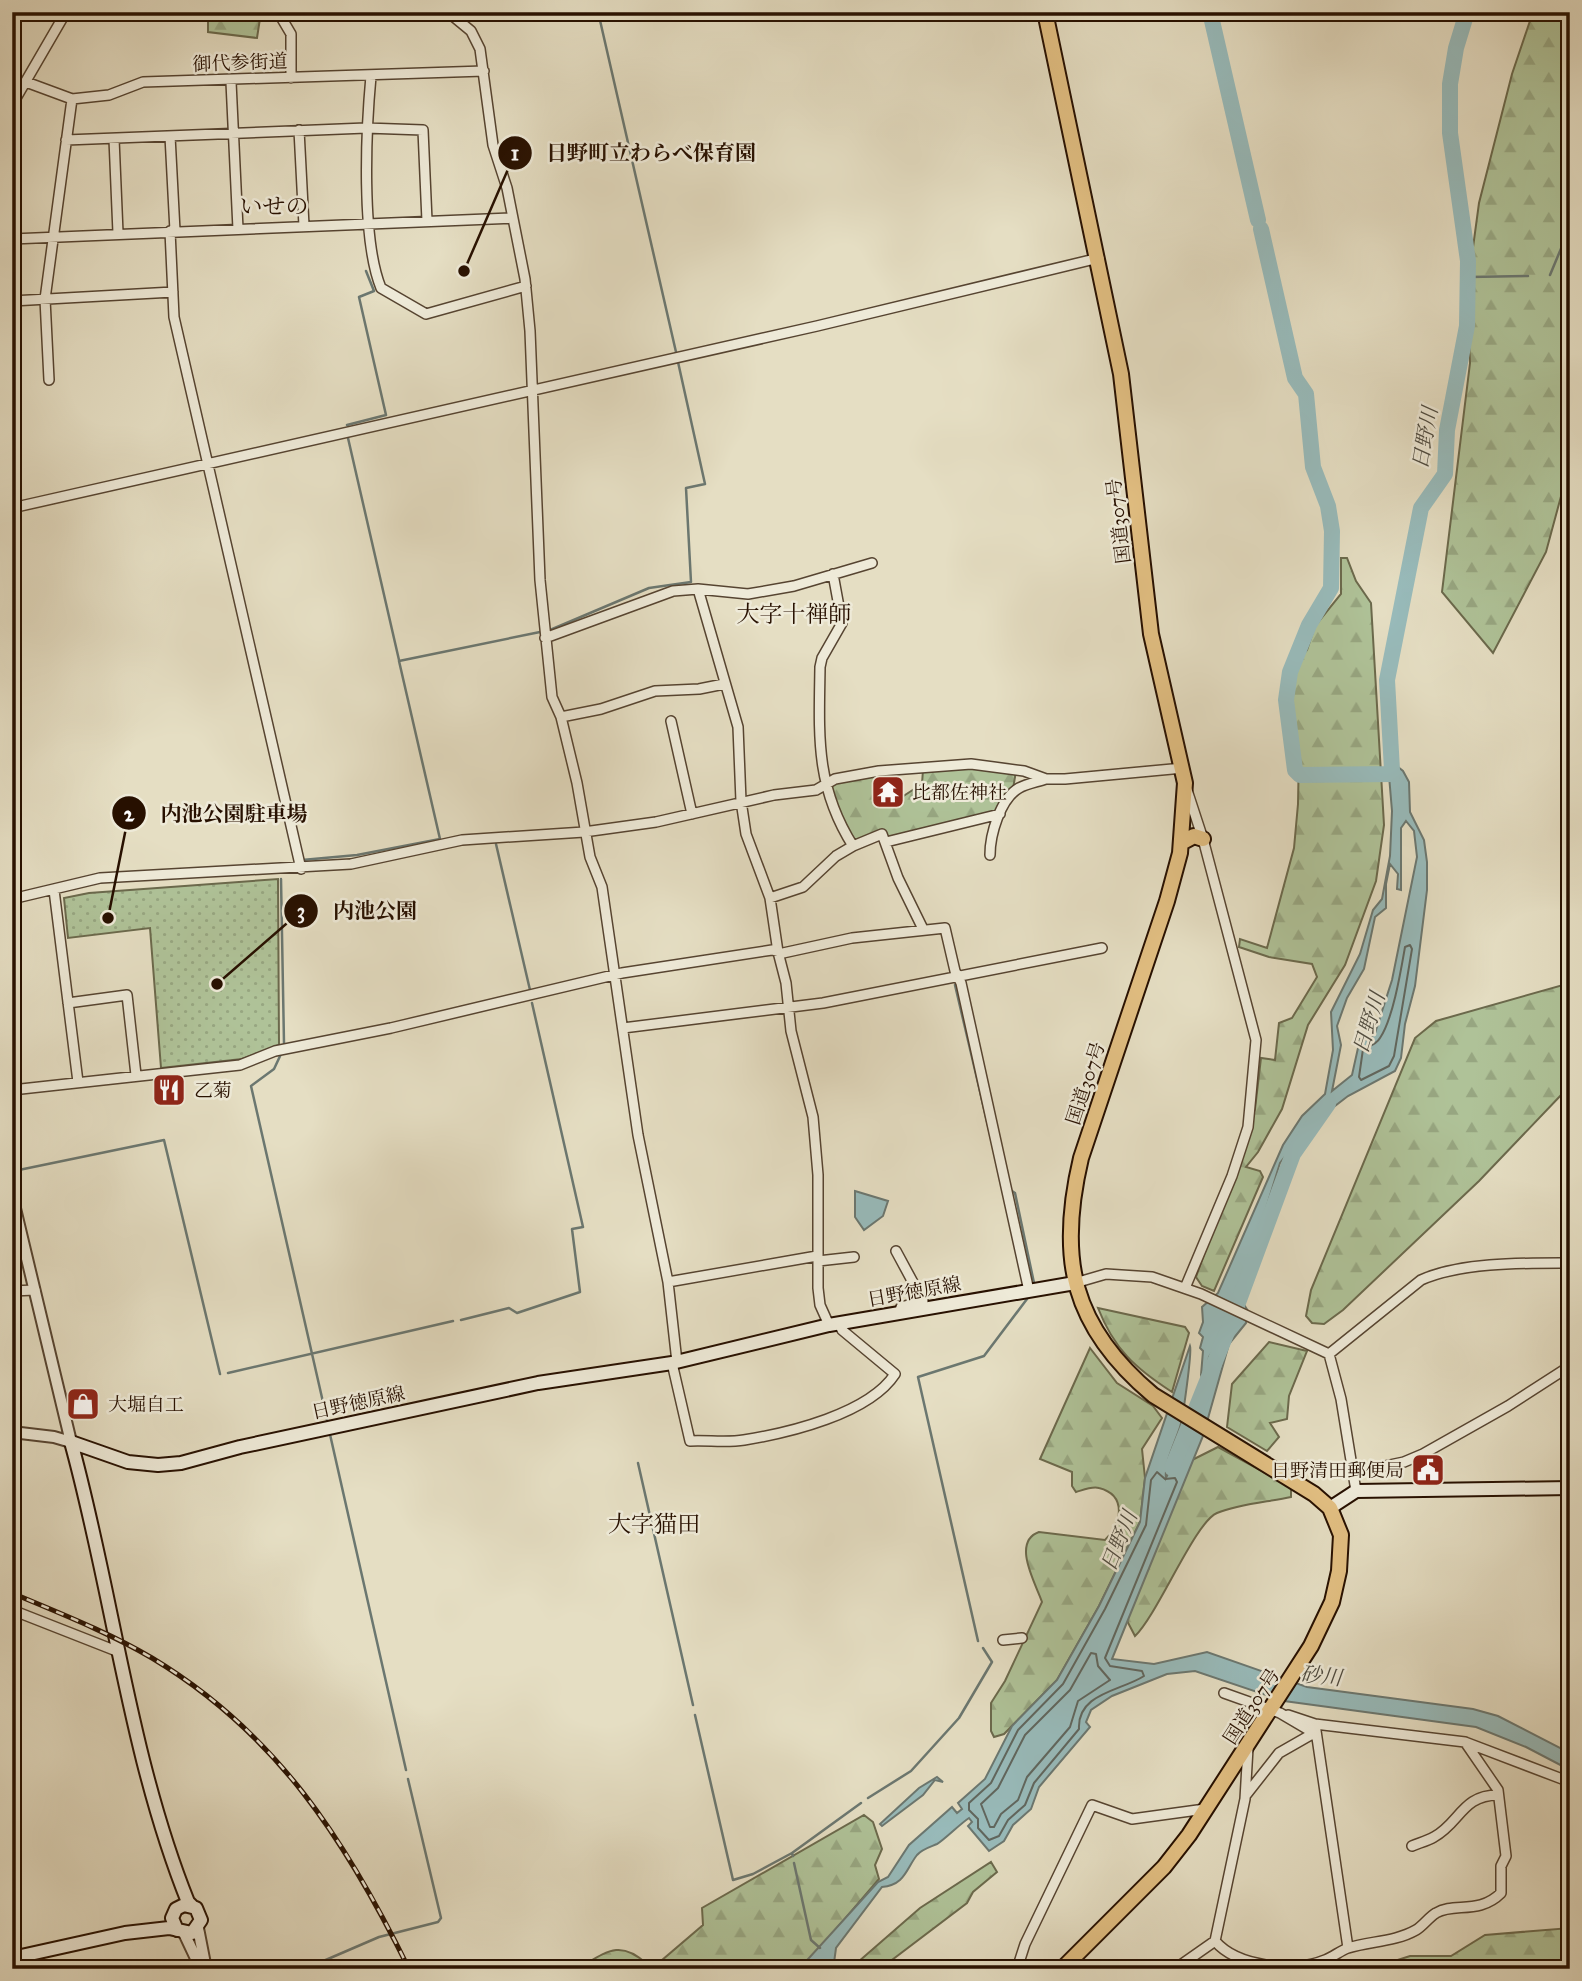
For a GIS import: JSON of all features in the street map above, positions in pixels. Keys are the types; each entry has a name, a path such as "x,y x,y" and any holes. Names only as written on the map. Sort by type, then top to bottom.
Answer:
{"highway":[{"name":"国道307号","path":"1045,12 1099,258 1121,374 1152,634 1185,783 1181,843 1167,901 1081,1158 1072,1195 1069,1241 1075,1283 1091,1324 1111,1357 1153,1395 1286,1477 1329,1508 1341,1535 1336,1581 1322,1624 1275,1708 1164,1867 1062,1969"},
{"path":"1181,843 1194,836 1203,839"}],"main road":[{"name":"日野徳原線","path":"71,1442 128,1462 158,1465 181,1463 240,1447 538,1383 675,1362 834,1324 1075,1283"},
{"path":"71,1442 92,1516 133,1723 171,1857 188,1902 200,1915 198,1928 180,1932 125,1933"},
{"path":"1329,1508 1356,1490 1570,1488"},
{"path":"171,1857 175,1912 173,1923 180,1932"},
{"path":"12,1958 125,1933 175,1912 184,1905 192,1906"}],"street":[{"path":"12,105 66,12"},
{"path":"278,12 291,34 291,78"},
{"path":"448,12 475,38 485,73 492,135 513,218 526,286 534,495 552,697 561,717 577,783 584,832 602,887 638,1135 668,1282 675,1362 690,1441 740,1441 819,1423 870,1397 895,1374 834,1324 820,1306 818,1175 813,1117 791,1031 770,898 752,858 741,802 738,727 723,684 698,589"},
{"name":"御代参街道","path":"26,82 72,99 109,95 143,82 231,82 485,73"},
{"path":"371,76 366,128 372,262 381,288 426,314 526,286"},
{"path":"231,82 238,229"},
{"path":"49,380 45,299 72,99"},
{"path":"66,139 366,128 423,130 427,221"},
{"path":"299,130 304,226"},
{"path":"170,136 174,317 301,869"},
{"path":"114,139 118,233"},
{"path":"12,239 513,218"},
{"path":"12,508 1099,258"},
{"path":"12,301 173,292"},
{"path":"545,638 673,591 698,589 748,594 794,586 872,563"},
{"path":"834,574 842,623 822,658 820,667 818,747 825,785 837,821 853,846"},
{"path":"561,717 601,709 655,691 699,689 723,684"},
{"path":"671,720 692,814"},
{"path":"12,899 100,878 301,869 351,864 462,840 584,832 816,790 835,779 866,773 971,764 1024,771 1046,779"},
{"path":"990,855 990,843 1000,814 1017,789 1046,779 1183,768"},
{"path":"1185,783 1254,1022 1255,1072 1248,1127 1241,1150 1185,1288"},
{"path":"886,842 1000,814"},
{"path":"770,898 803,887 836,856 882,834 898,878 923,929"},
{"path":"54,890 78,1082"},
{"path":"12,1090 240,1065 275,1051 615,977 622,973 778,951 852,937 945,928 1029,1291"},
{"path":"622,1028 874,994 1102,948"},
{"path":"68,1003 127,995 136,1075"},
{"path":"1570,1095 1567,1099 1570,1109"},
{"path":"12,1196 71,1442 12,1432"},
{"path":"896,1251 923,1301 901,1307 900,1312"},
{"path":"668,1282 818,1258 854,1257"},
{"path":"1329,1354 1421,1280 1436,1273 1475,1265 1570,1262"},
{"path":"1075,1283 1105,1274 1131,1274 1185,1288 1329,1354 1356,1472 1356,1490"},
{"path":"12,1291 35,1290"},
{"path":"1356,1472 1404,1462 1423,1454 1536,1390 1570,1366"},
{"path":"12,1610 119,1652"},
{"path":"1003,1640 1022,1638"},
{"path":"1224,1693 1275,1708 1315,1729 1465,1742 1570,1783"},
{"path":"1246,1795 1279,1753 1315,1729"},
{"path":"1315,1729 1348,1948"},
{"path":"1215,1941 1224,1952 1244,1962 1270,1965 1323,1961 1348,1948 1391,1940 1415,1931 1437,1912 1473,1908 1501,1893 1501,1866 1506,1856 1498,1795 1491,1777 1465,1742"},
{"path":"1175,1969 1215,1941 1246,1795 1248,1746"},
{"path":"1412,1846 1435,1837 1473,1801 1485,1795 1498,1795"},
{"path":"1017,1969 1025,1944 1092,1805 1132,1819 1207,1809"},
{"path":"198,1928 203,1969"},
{"path":"180,1932 203,1969"}],"green space":[{"path":"208,12 261,12 257,38 208,32"},
{"path":"1533,12 1570,12 1570,198 1561,230 1561,284 1570,329 1570,463 1546,552 1493,653 1442,592 1470,363 1467,292 1479,203 1512,74"},
{"path":"1341,558 1347,558 1356,581 1371,603 1384,825 1376,881 1345,965 1308,1025 1282,1109 1258,1152 1246,1167 1260,1171 1263,1177 1214,1291 1202,1286 1196,1277 1255,1109 1261,1058 1275,1060 1279,1023 1292,1018 1317,977 1312,964 1269,957 1239,947 1240,939 1267,948 1294,848 1299,751 1290,698 1295,663 1307,650 1315,626 1341,594"},
{"path":"971,767 1016,771 1013,789 997,811 889,838 882,831 855,843 840,821 828,786 839,779 888,771 888,782 875,789 882,805 891,804 922,784 923,770"},
{"path":"278,879 279,1045 242,1059 161,1068 150,928 68,938 64,898 89,893"},
{"path":"1570,983 1570,1084 1479,1181 1343,1310 1324,1324 1312,1323 1306,1316 1311,1290 1415,1038 1436,1021"},
{"path":"1098,1308 1185,1327 1189,1333 1172,1392 1147,1375 1127,1356 1111,1335"},
{"path":"1269,1342 1307,1351 1289,1396 1287,1419 1270,1423 1279,1437 1267,1451 1227,1427 1232,1384"},
{"path":"1090,1348 1117,1383 1153,1406 1162,1418 1142,1449 1145,1478 1140,1522 1099,1606 1057,1680 1004,1734 994,1737 991,1731 991,1703 1005,1681 1042,1602 1026,1554 1031,1537 1039,1532 1105,1540 1118,1518 1118,1503 1108,1492 1093,1488 1076,1492 1072,1486 1072,1472 1040,1459"},
{"path":"1218,1447 1291,1487 1291,1497 1235,1507 1217,1513 1208,1520 1135,1636 1124,1615 1180,1466"},
{"path":"864,1815 873,1822 882,1849 875,1865 879,1879 802,1969 577,1969 604,1954 620,1950 637,1956 647,1964 662,1960 703,1925 702,1908"},
{"path":"991,1862 997,1872 973,1892 967,1903 880,1969 850,1969 920,1908"},
{"path":"1570,1928 1570,1969 1385,1969 1385,1964 1410,1956 1451,1956 1485,1935"}],"water":[{"path":"1390,751 1393,763 1403,771 1409,782 1410,812 1424,840 1427,862 1427,890 1415,986 1405,1024 1401,1058 1395,1071 1348,1096 1309,1126 1280,1163 1242,1287 1243,1303 1248,1311 1246,1323 1229,1344 1203,1436 1112,1659 1154,1664 1207,1652 1307,1687 1473,1709 1498,1716 1570,1753 1570,1770 1526,1747 1476,1727 1284,1701 1195,1671 1167,1674 1112,1696 1091,1710 1086,1722 1090,1727 1039,1787 1031,1809 1013,1825 1004,1841 989,1851 968,1826 972,1822 969,1818 940,1842 919,1853 900,1880 882,1887 836,1948 834,1963 830,1969 799,1969 878,1882 888,1877 909,1845 952,1807 957,1813 962,1809 958,1803 985,1779 1012,1726 1057,1680 1099,1606 1140,1522 1145,1478 1190,1346 1189,1372 1180,1427 1168,1459 1166,1478 1190,1427 1204,1385 1201,1375 1203,1351 1200,1348 1203,1337 1199,1333 1203,1322 1202,1307 1218,1293 1283,1145 1302,1116 1325,1094 1333,1050 1331,1012 1360,954 1373,910 1382,899 1390,856 1392,811 1387,752","holes":["1406,821 1414,831 1417,857 1392,980 1375,1033 1369,1040 1360,1039 1352,1075 1332,1091 1341,1045 1337,1026 1347,998 1364,969 1375,917 1386,908 1386,884 1390,864 1398,874 1397,889 1401,890 1401,828","1223,1334 1226,1341 1211,1379 1207,1374 1209,1357"]},
{"path":"855,1191 888,1201 883,1216 864,1230 855,1217"},
{"path":"937,1777 943,1782 935,1780 923,1795 882,1826 880,1824 919,1788"}],"waterway":[{"path":"1210,12 1258,220"},
{"name":"日野川","path":"1392,770 1387,680 1421,508 1445,474 1447,430 1467,326 1468,261 1450,133 1450,84 1456,48 1467,12"},
{"path":"599,16 676,352"},
{"path":"1550,275 1570,227"},
{"path":"1261,229 1295,378 1306,394 1313,467 1328,506 1332,531 1331,588 1309,625 1290,672 1286,700 1295,770 1300,775 1393,774"},
{"path":"347,425 386,415 359,297 374,291 366,271"},
{"path":"1469,277 1528,276"},
{"path":"550,630 649,588 691,582 686,488 705,484 678,362"},
{"path":"348,438 399,660"},
{"path":"302,860 357,855 440,839 399,661 540,632"},
{"path":"496,844 530,990"},
{"path":"281,879 284,1043"},
{"path":"955,985 1002,1185"},
{"path":"461,1320 509,1308 517,1313 580,1292 572,1229 583,1227 532,1003"},
{"path":"281,1054 274,1069 251,1086 328,1424"},
{"name":"日野川","path":"1172,1468 1229,1327 1293,1154 1328,1104"},
{"path":"14,1171 164,1140 220,1374"},
{"path":"1012,1191 1015,1193 1034,1283"},
{"path":"978,1641 918,1377 984,1356 1027,1299"},
{"path":"228,1373 453,1321"},
{"path":"329,1430 406,1770"},
{"path":"638,1463 693,1705"},
{"path":"868,1798 911,1771 959,1718 992,1662 983,1648"},
{"path":"695,1715 733,1880 753,1874 792,1853"},
{"path":"293,1969 321,1962 379,1937 438,1922 441,1918 408,1779"},
{"path":"793,1856 792,1853 861,1803"},
{"path":"794,1863 811,1940 820,1948"}],"railway":[{"path":"12,1593 101,1631 152,1658 236,1720 272,1756 333,1834 360,1877 409,1969"}],"place":[{"name":"日野町立わらべ保育園","path":"464,271"},
{"name":"比都佐神社","path":"888,792"},
{"name":"内池公園駐車場","path":"108,918"},
{"name":"内池公園","path":"217,984"},
{"name":"乙菊","path":"169,1090"},
{"name":"大堀自工","path":"83,1404"},
{"name":"日野清田郵便局","path":"1428,1470"}],"district":[{"name":"いせの","path":"274,206"},
{"name":"大字十禅師","path":"794,614"},
{"name":"大字猫田","path":"654,1524"}],"water label":[{"name":"砂川","path":"1321,1676"}]}
